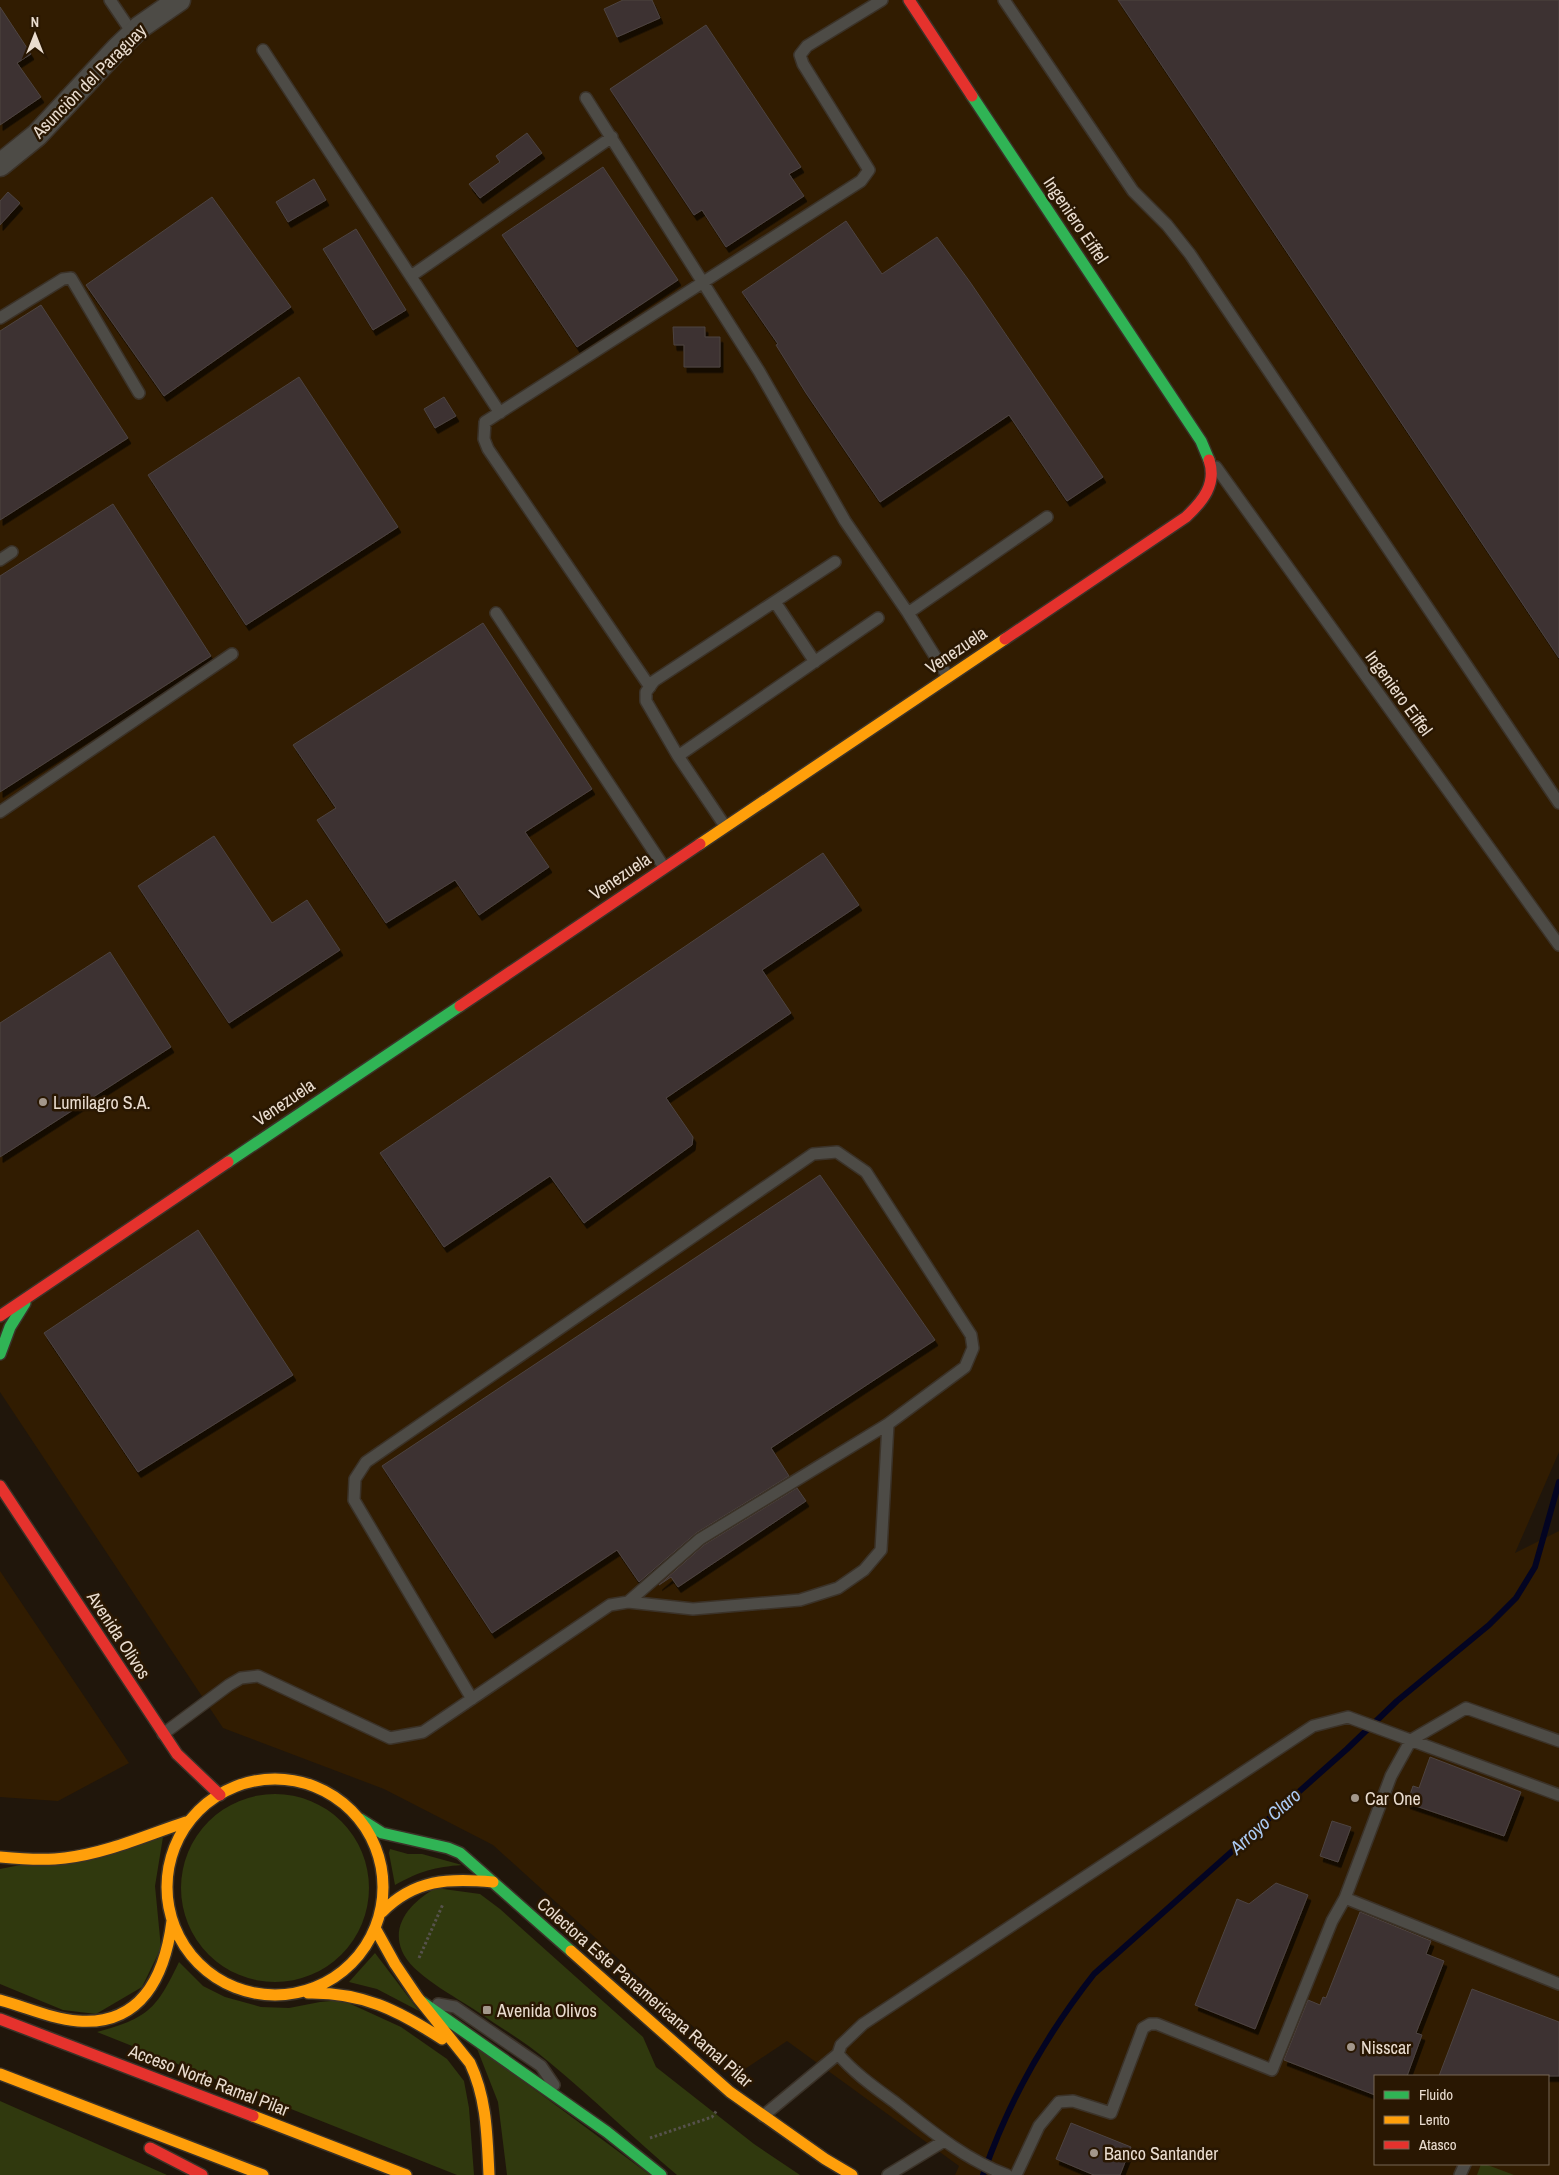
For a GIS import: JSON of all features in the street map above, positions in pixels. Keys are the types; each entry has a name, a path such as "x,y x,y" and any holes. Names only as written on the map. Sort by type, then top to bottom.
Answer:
{"main road":[{"name":"Ingeniero Eiffel","path":"909,0 1202,441 1211,461 1212,483"},
{"name":"Venezuela","path":"38,1289 1186,517 1200,505 1212,483"},
{"path":"0,1316 38,1289"},
{"path":"0,1354 16,1313 38,1289"},
{"name":"Avenida Olivos","path":"0,1486 177,1754 220,1795"},
{"path":"294,1994 321,1986 344,1971 362,1952 376,1928 382,1912 386,1884 384,1869 372,1836 360,1819 346,1804 329,1793 309,1785 282,1780 251,1783 220,1795 194,1813 186,1822 170,1861 166,1881 167,1901 172,1921 183,1945 199,1965 220,1981 244,1991 270,1996 342,1992 376,2002 407,2016 458,2049"},
{"name":"Colectora Este Panamericana Ramal Pilar","path":"360,1819 382,1833 448,1848 460,1853 686,2056 763,2116 825,2159 852,2175"},
{"path":"0,1857 30,1860 66,1858 133,1841 186,1822"},
{"path":"382,1912 390,1902 420,1886 446,1879 493,1882"},
{"path":"0,2000 76,2021 96,2022 115,2016 133,2007 154,1986 165,1962 172,1921"},
{"path":"376,1928 384,1946 422,2002 470,2063 477,2076 485,2106 489,2175"},
{"path":"422,2002 512,2063 567,2105 607,2132 661,2175"},
{"name":"Acceso Norte Ramal Pilar","path":"0,2019 406,2175"},
{"path":"0,2074 263,2175"},
{"path":"38,2089 125,2135"},
{"path":"143,2144 202,2175"}],"street":[{"name":"Asunciòn del Paraguay","path":"0,165 37,135 133,34 179,0"}],"lane":[{"path":"110,0 133,34"},
{"path":"650,687 488,449 484,439 486,422 861,181 869,170 803,64 800,54 807,46 882,0"},
{"path":"1004,0 1133,191 1167,225 1190,254 1559,803"},
{"path":"263,50 500,412"},
{"path":"586,98 705,282 845,520 908,613 948,677"},
{"path":"411,276 612,137"},
{"path":"0,318 62,279 71,278 139,393"},
{"name":"Ingeniero Eiffel","path":"1211,461 1559,945"},
{"path":"908,613 1047,517"},
{"path":"0,560 12,552"},
{"path":"725,826 678,756 646,701 646,692 654,681 835,562"},
{"path":"776,602 815,662"},
{"path":"496,613 664,867"},
{"path":"678,756 878,618"},
{"path":"0,812 232,654"},
{"path":"472,1699 354,1500 355,1479 366,1462 813,1154 837,1152 866,1172 971,1335 973,1348 965,1367 888,1424 700,1539 628,1602"},
{"path":"163,1734 229,1685 241,1678 258,1676 390,1738 422,1732 610,1605 628,1602 693,1609 800,1600 838,1588 864,1570 881,1550 888,1424"},
{"path":"1016,2175 1039,2126 1060,2102 1073,2101 1111,2113 1143,2028 1150,2024 1157,2024 1272,2070 1332,1921 1345,1898 1391,1776 1408,1738 1466,1708 1559,1741"},
{"path":"763,2116 838,2054 841,2045 863,2024 1313,1726 1348,1717 1559,1795"},
{"path":"1345,1898 1559,1984"},
{"path":"838,2054 856,2072 944,2141 1002,2173"},
{"path":"888,2175 944,2141"}],"path":[{"path":"417,1961 443,1903"},
{"path":"647,2139 712,2117 730,2092"}],"shaded area":[{"path":"0,0 1559,0 1559,1452 1515,1553 1559,1531 1559,2175 955,2175 959,2166 787,2041 742,2071 493,1845 384,1789 223,1728 0,1392"},
{"path":"0,1571 129,1763 58,1801 0,1797"}],"green space":[{"path":"275,1794 311,1801 335,1815 348,1828 362,1852 369,1888 362,1924 348,1948 335,1961 311,1975 275,1982 239,1975 215,1961 202,1948 188,1924 181,1888 188,1852 202,1828 215,1815 239,1801"},
{"path":"163,1837 155,1886 161,1948 142,1987 96,2014 63,2010 0,1984 0,1869"},
{"path":"390,1849 408,1854 422,1854 462,1865 428,1870 395,1885 389,1853"},
{"path":"436,1888 480,1894 500,1909 643,2037 656,2067 754,2144 800,2175 677,2175 541,2055 424,1976 407,1960 402,1951 399,1931 406,1914 412,1906"},
{"path":"375,1953 419,2011 377,1989 349,1982"},
{"path":"179,1962 203,1986 225,1997 261,2007 289,2008 342,2000 401,2027 447,2059 464,2081 469,2108 474,2175 457,2175 97,2032 128,2022 148,2010 164,1991"},
{"path":"476,2046 650,2175 507,2175 498,2102"},
{"path":"0,2101 167,2175 0,2175"},
{"path":"1481,2165 1488,2165 1514,2175 1477,2175"}],"building":[{"path":"623,0 652,0 660,18 617,37 604,9"},
{"path":"1118,0 1559,0 1559,658"},
{"path":"0,7 31,54 17,63 41,97 0,125"},
{"path":"706,25 801,167 789,174 804,196 726,247 702,210 694,215 610,89"},
{"path":"527,133 542,153 480,198 469,184 500,162 496,156"},
{"path":"603,167 678,280 577,347 502,235"},
{"path":"314,179 326,200 288,222 276,202"},
{"path":"8,192 20,203 0,225 0,201"},
{"path":"212,197 291,307 164,396 86,285"},
{"path":"846,221 882,274 937,237 970,282 1103,477 1067,501 1009,415 880,502 806,393 776,345 778,344 742,292"},
{"path":"356,229 406,310 373,330 323,249"},
{"path":"41,305 128,438 0,520 0,331"},
{"path":"673,327 705,327 705,337 720,337 720,367 684,367 684,345 674,345"},
{"path":"299,377 398,527 246,625 148,475"},
{"path":"444,397 456,416 435,428 424,409"},
{"path":"113,504 211,656 0,792 0,576"},
{"path":"483,623 592,789 525,832 549,867 479,915 455,880 386,923 317,820 336,808 293,745"},
{"path":"214,836 272,923 307,900 340,950 229,1023 138,886"},
{"path":"823,853 859,905 762,970 791,1013 666,1098 693,1137 692,1145 584,1223 550,1176 444,1247 380,1153"},
{"name":"Lumilagro S.A.","path":"110,952 171,1047 0,1157 0,1023"},
{"path":"820,1175 935,1340 771,1448 789,1476 696,1533 639,1582 617,1550 492,1633 382,1466"},
{"path":"198,1230 293,1375 138,1472 44,1333"},
{"path":"797,1488 806,1501 678,1587 671,1577 659,1585 704,1545"},
{"path":"1430,1757 1521,1792 1504,1836 1407,1803 1413,1786 1419,1788"},
{"path":"1332,1821 1351,1827 1338,1862 1320,1856"},
{"path":"1276,1883 1308,1895 1255,2029 1195,2005 1237,1899 1249,1904"},
{"path":"1360,1912 1431,1941 1426,1954 1444,1961 1416,2033 1422,2035 1407,2075 1374,2075 1374,2095 1284,2060 1308,2000 1320,2005 1323,1997 1326,1998"},
{"path":"1472,1989 1559,2022 1559,2076 1439,2075"},
{"name":"Banco Santander","path":"1071,2123 1131,2147 1120,2175 1094,2175 1056,2159"}],"waterway":[{"name":"Arroyo Claro","path":"983,2175 1016,2095 1044,2045 1094,1974 1347,1749 1397,1701 1489,1625 1516,1598 1535,1567 1559,1482"}],"traffic: fast":[{"path":"972,96 1201,441 1209,460"},
{"path":"228,1162 460,1006"},
{"path":"0,1354 10,1327 25,1303"},
{"path":"360,1819 382,1833 448,1848 460,1853 571,1951"},
{"path":"422,2002 607,2132 661,2175"}],"traffic: slow":[{"path":"700,844 1005,639"},
{"path":"264,1779 286,1779 306,1783 326,1791 352,1810 371,1836 379,1856 383,1887 379,1918 371,1938 352,1964 326,1983 306,1991 286,1995 264,1995 244,1991 224,1983 206,1971 191,1956 179,1938 171,1918 167,1898 167,1876 171,1856 179,1836 191,1818 206,1803 224,1791 244,1783 264,1779"},
{"path":"0,1857 49,1859 81,1856 127,1843 186,1822"},
{"path":"382,1912 407,1893 433,1883 461,1880 493,1882"},
{"path":"0,2000 68,2020 100,2020 119,2015 134,2006 156,1978 169,1941 172,1921"},
{"path":"375,1928 395,1964 418,1998 470,2063 483,2104 487,2132 489,2175"},
{"path":"571,1951 730,2092 825,2159 852,2175"},
{"path":"308,1993 363,1999 395,2011 442,2039"},
{"path":"0,2074 263,2175"},
{"path":"253,2116 406,2175"}],"traffic: jam":[{"path":"909,0 972,96"},
{"path":"1005,639 1186,517 1207,492 1211,477 1209,460"},
{"path":"460,1006 700,844"},
{"path":"0,1316 228,1162"},
{"path":"0,1486 177,1754 220,1795"},
{"path":"0,2019 253,2116"},
{"path":"150,2148 202,2175"}],"place":[{"name":"Lumilagro S.A.","path":"43,1102"},
{"name":"Car One","path":"1355,1798"},
{"name":"Avenida Olivos","path":"487,2010"},
{"name":"Nisscar","path":"1351,2047"},
{"name":"Banco Santander","path":"1094,2153"}]}
